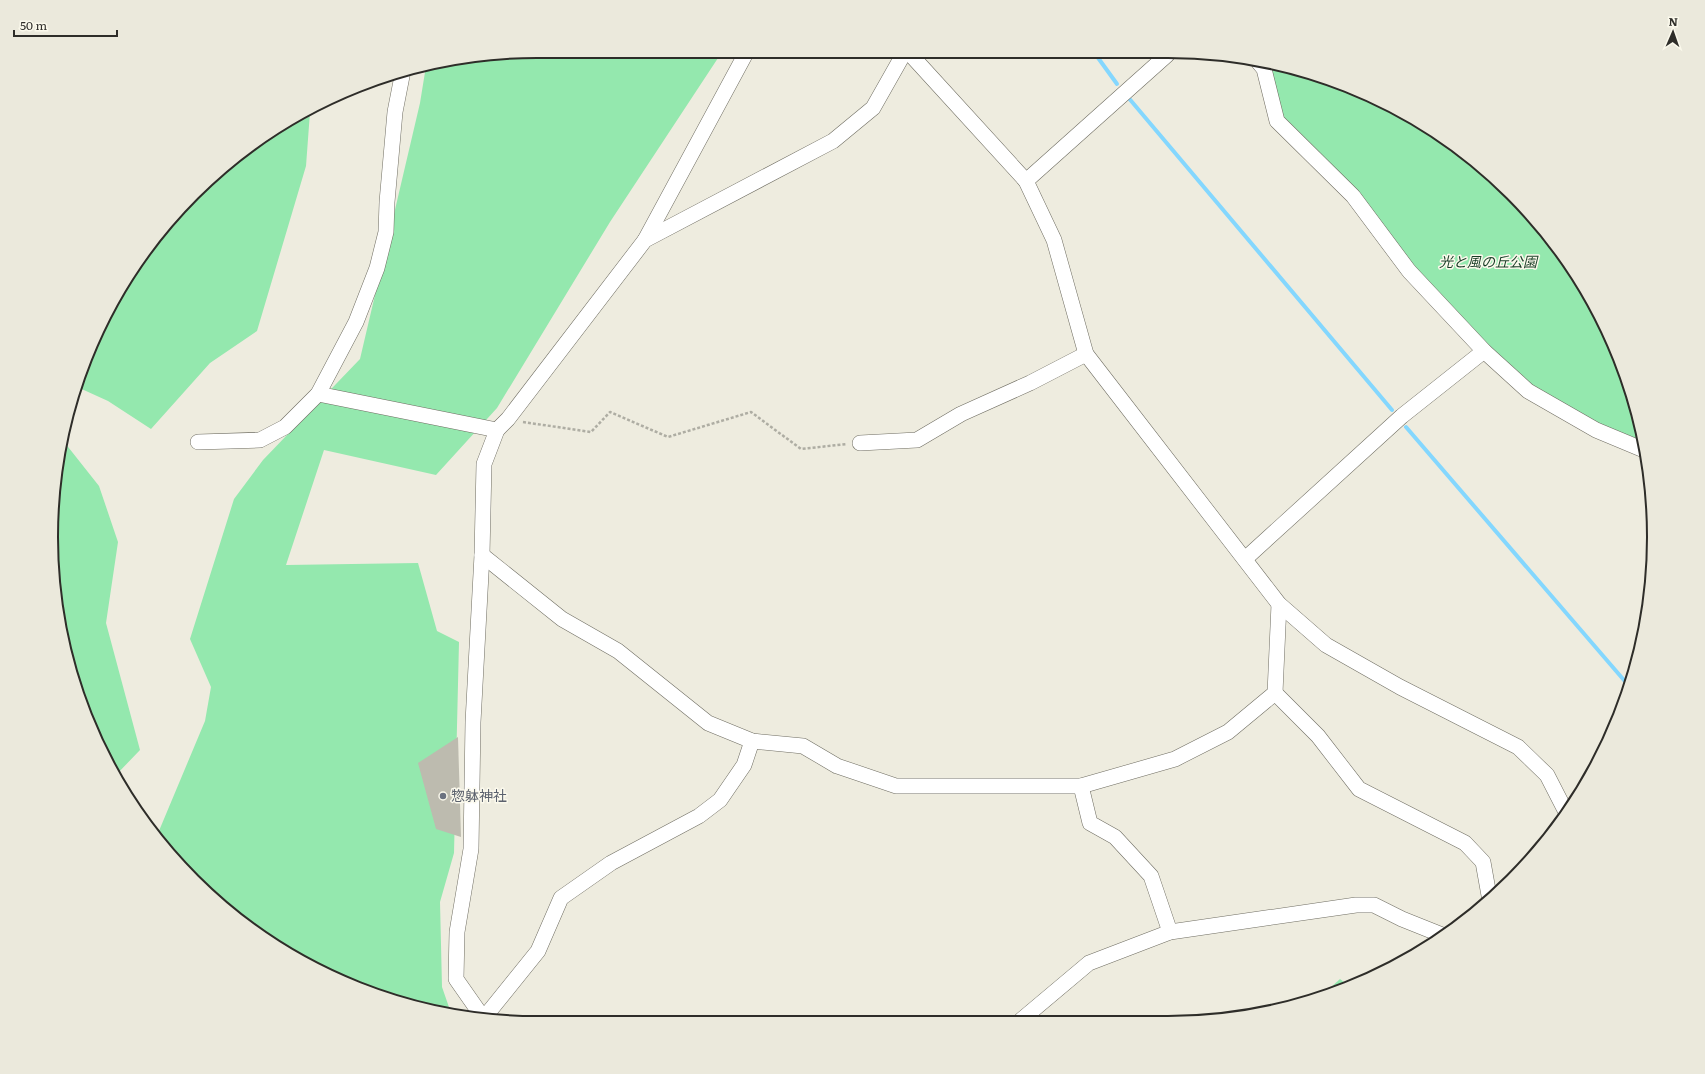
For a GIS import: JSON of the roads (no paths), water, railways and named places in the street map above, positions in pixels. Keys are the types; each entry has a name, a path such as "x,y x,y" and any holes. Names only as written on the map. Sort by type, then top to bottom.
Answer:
{"street":[{"path":"480,1013 456,979 456,932 471,849 473,722 482,555 484,464 497,430 508,419 645,240 743,58"},
{"path":"645,240 832,141 873,108 901,58"},
{"path":"914,58 1026,181 1054,240 1086,354 1279,604 1326,645 1400,687 1518,747 1547,775 1563,807"},
{"path":"1026,181 1164,58"},
{"path":"1263,67 1277,121 1353,196 1409,271 1484,351 1528,392 1596,430 1639,448"},
{"path":"198,442 260,440 285,427 318,394 356,322 377,268 386,232 387,202 395,112 402,77"},
{"path":"1245,559 1402,416 1484,351"},
{"path":"860,443 916,440 961,414 1030,383 1086,354"},
{"path":"318,394 497,430"},
{"path":"482,555 562,619 618,651 708,723 752,741 803,746 837,766 896,786 1081,786 1174,759 1228,732 1275,693"},
{"path":"1279,604 1275,693 1318,736 1359,789 1465,843 1483,862 1489,893"},
{"path":"488,1013 538,951 561,898 611,863 699,816 720,800 744,765 752,741"},
{"path":"1081,786 1090,823 1115,837 1151,876 1170,932"},
{"path":"1026,1016 1090,963 1170,932 1356,905 1374,905 1402,919 1437,933"}],"waterway":[{"path":"1098,58 1117,84"},
{"path":"1127,96 1392,410"},
{"path":"1406,427 1625,681"}],"place":[{"name":"惣躰神社","path":"443,796"}],"park label":[{"name":"光と風の丘公園","path":"1488,262"}]}
